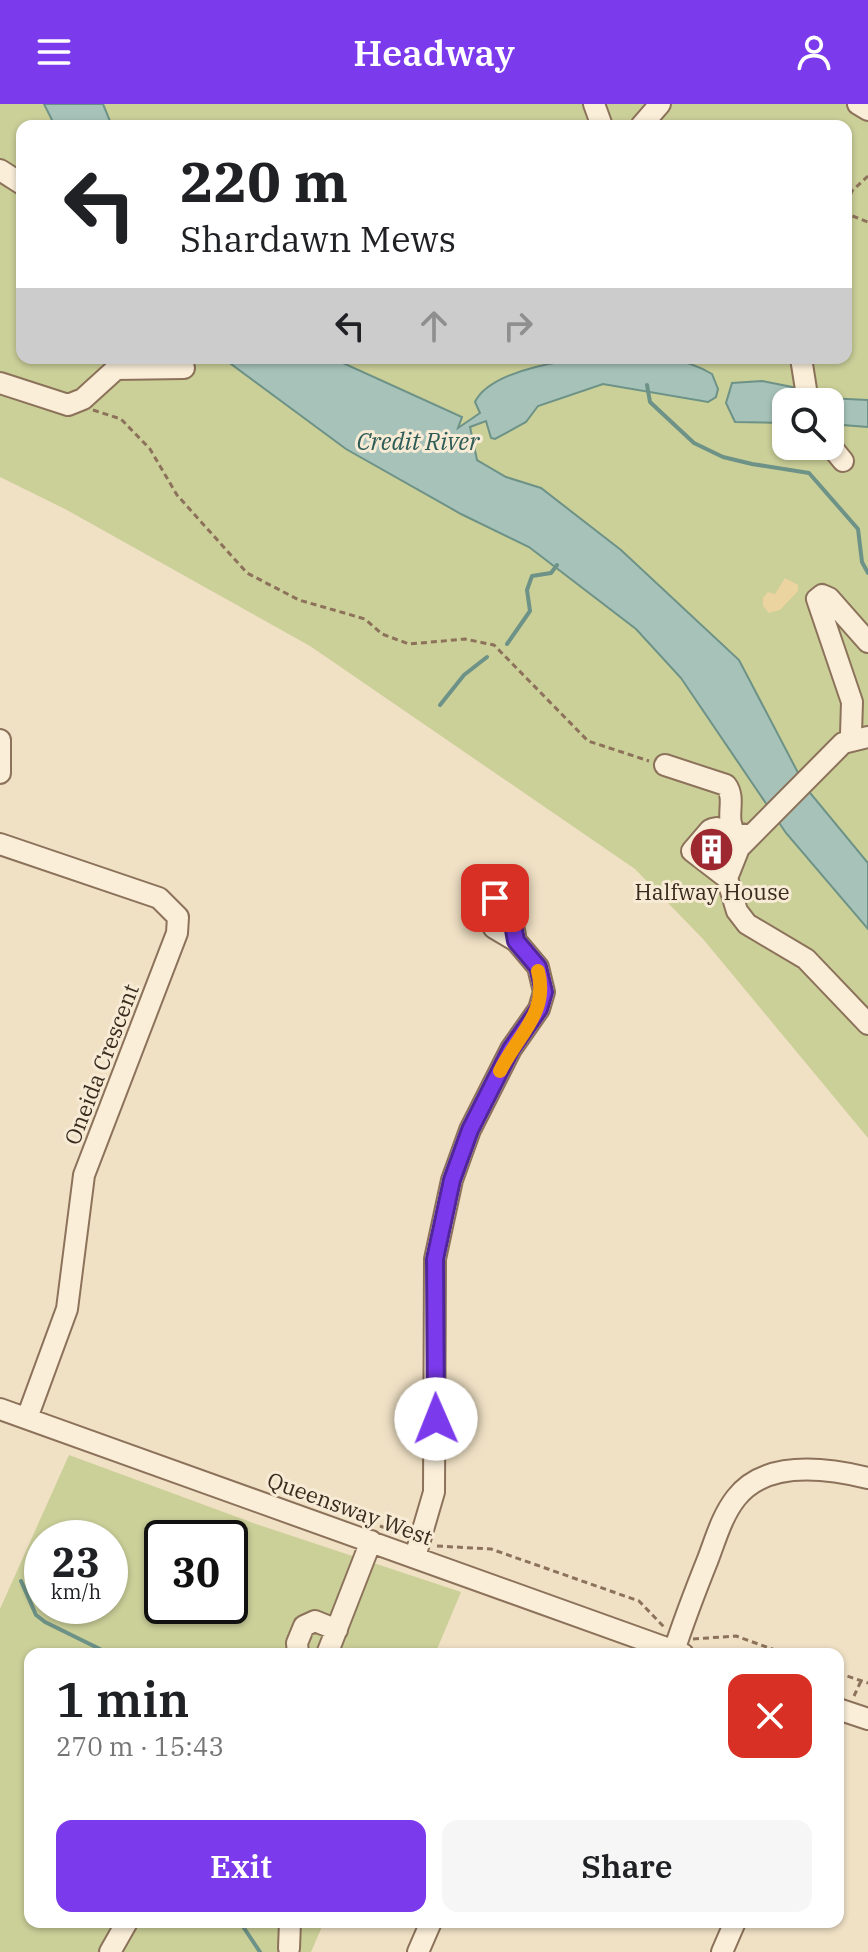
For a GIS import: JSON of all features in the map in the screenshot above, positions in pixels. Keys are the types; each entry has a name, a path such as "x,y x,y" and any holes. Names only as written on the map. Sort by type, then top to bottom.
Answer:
{"street":[{"path":"646,120 660,104"},
{"path":"858,104 868,110"},
{"path":"802,364 806,388"},
{"path":"0,383 68,405 83,399 116,369 184,368"},
{"path":"739,848 843,743 860,735 817,599 822,595 829,598 868,642"},
{"path":"0,740 0,773"},
{"path":"665,765 726,785 732,796 730,825 735,833 747,835 727,878"},
{"path":"712,829 717,828 736,846 733,850 710,830 692,851 727,878 737,911 747,924 806,959 868,1024"},
{"name":"Oneida Crescent","path":"0,844 159,898 178,917 177,933 84,1175 67,1309 27,1418"},
{"path":"415,1557 434,1492 435,1259 452,1180 470,1130 511,1049 539,1009 544,992 538,967 516,941"},
{"name":"Queensway West","path":"0,1409 415,1557 684,1648"},
{"path":"684,1648 722,1521 738,1496 759,1480 782,1472 815,1469 868,1478"},
{"path":"330,1648 371,1541"},
{"path":"297,1648 304,1626 323,1622 337,1630"},
{"path":"845,1706 868,1719"},
{"path":"110,1952 124,1928"},
{"path":"289,1948 290,1928"},
{"path":"418,1952 428,1928"},
{"path":"722,1952 732,1928"}],"path":[{"path":"852,193 868,176"},
{"path":"857,187 868,185"},
{"path":"68,405 83,406 121,419 150,449 177,495 247,573 299,600 365,619 382,634 409,644 465,639 494,645 588,741 665,765"},
{"path":"433,1545 491,1549 639,1601 669,1630"},
{"path":"684,1648 736,1636 769,1648"},
{"path":"844,1675 868,1683"},
{"path":"845,1706 861,1681"}],"green space":[{"path":"0,104 868,104 868,1138 703,939 635,869 310,646 65,509 0,477"},
{"path":"69,1455 245,1520 144,1520 144,1624 248,1624 248,1521 461,1592 438,1648 24,1648 24,1928 321,1928 311,1952 0,1952 0,1609 24,1555 24,1624 128,1624 128,1520 40,1520"}],"sand":[{"path":"785,578 798,585 798,591 780,610 769,613 763,606 763,598 768,592 775,594"}],"water":[{"path":"44,104 103,104 110,120 52,120"},
{"name":"Credit River","path":"231,364 345,364 462,417 458,428 480,413 475,402 487,387 535,367 550,364 689,364 712,374 718,389 716,397 708,402 603,384 538,406 526,422 495,439 491,438 486,421 470,427 477,460 506,477 541,488 621,550 739,660 806,788 868,863 868,929 786,833 681,678 636,629 529,547 461,514 346,449"},
{"path":"762,381 797,388 772,388 772,423 735,422 726,403 732,383"},
{"path":"844,399 868,400 868,427 844,425"}],"waterway":[{"path":"647,385 650,402 694,443 723,457 809,473 858,529 862,562 868,573"},
{"path":"507,644 530,611 527,590 532,576 551,573 557,565"},
{"path":"440,705 464,675 487,657"},
{"path":"21,1581 36,1615 98,1648"},
{"path":"244,1928 260,1952"}],"slow traffic":[{"path":"500,1071 511,1049 539,1009 544,992 538,971"}],"place":[{"name":"Halfway House","path":"712,850"}],"route":[{"path":"436,1419 435,1259 452,1180 470,1130 511,1049 539,1009 544,992 538,967 516,941 509,902 495,898"}]}
